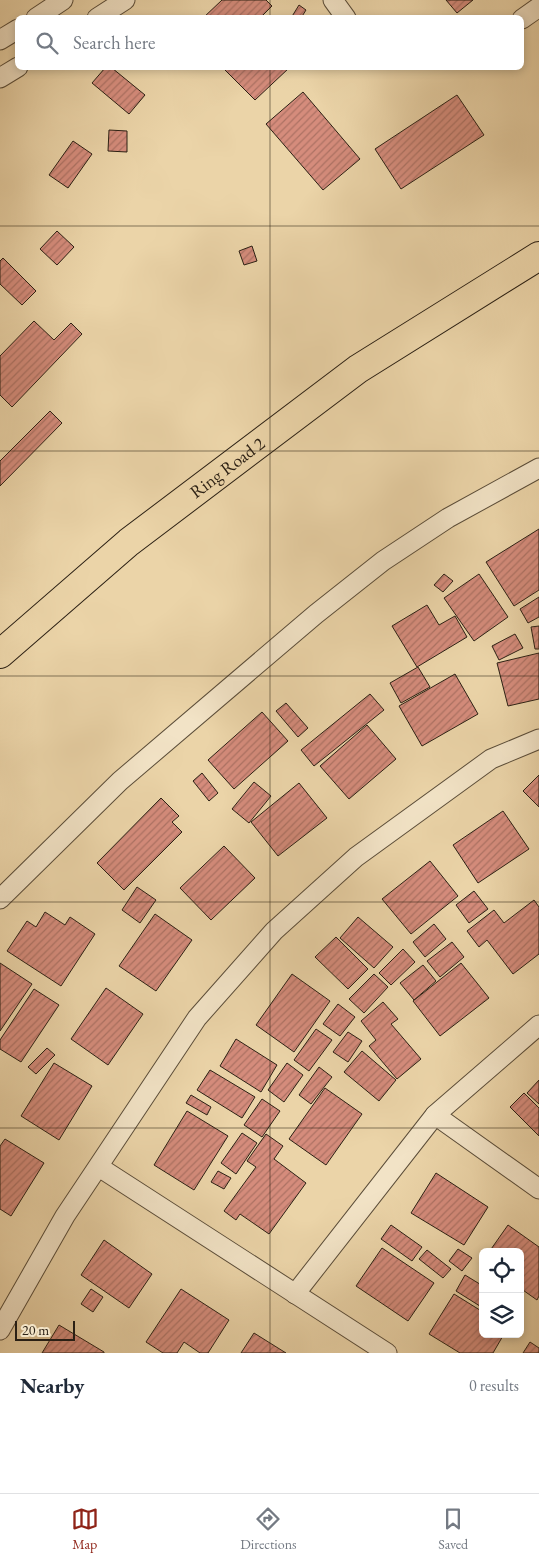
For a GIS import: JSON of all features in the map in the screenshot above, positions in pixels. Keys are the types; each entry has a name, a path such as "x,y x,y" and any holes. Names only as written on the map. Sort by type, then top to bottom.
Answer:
{"main road":[{"name":"Ring Road 2","path":"0,654 129,542 358,368 539,256"}],"street":[{"path":"40,15 63,0"},
{"path":"102,15 125,0"},
{"path":"333,0 344,15"},
{"path":"524,17 539,7"},
{"path":"0,78 15,69"},
{"path":"0,899 120,781 316,614 384,561 448,518 539,468"},
{"path":"0,1330 64,1216 99,1167 197,1018 274,931 356,858 483,764 539,739"},
{"path":"295,1294 435,1115 539,1025"},
{"path":"435,1115 539,1189"},
{"path":"99,1167 387,1353"}],"building":[{"path":"222,0 266,0 272,6 263,15 206,15"},
{"path":"446,0 473,0 457,13"},
{"path":"299,5 306,10 303,15 293,15"},
{"path":"103,70 114,70 145,95 129,114 92,83"},
{"path":"225,70 287,70 255,100"},
{"path":"303,92 360,159 323,190 266,124"},
{"path":"457,95 484,135 401,189 375,149"},
{"path":"109,130 127,131 127,152 108,151"},
{"path":"73,141 92,154 68,188 49,175"},
{"path":"57,231 74,247 57,265 40,249"},
{"path":"252,246 257,261 244,265 239,251"},
{"path":"3,258 36,291 22,305 0,284 0,261"},
{"path":"34,321 54,340 71,323 82,334 12,407 0,395 0,356"},
{"path":"50,411 62,423 0,486 0,461"},
{"path":"539,529 539,590 514,606 486,562"},
{"path":"444,574 453,581 443,592 434,585"},
{"path":"479,574 508,617 474,641 444,598"},
{"path":"539,597 539,617 528,623 520,609"},
{"path":"427,605 439,625 455,616 467,637 417,667 392,626"},
{"path":"539,626 539,649 535,649 531,627"},
{"path":"515,634 523,648 499,660 492,646"},
{"path":"539,653 539,699 508,706 497,663"},
{"path":"418,667 430,687 401,703 390,683"},
{"path":"455,674 478,714 422,746 399,706"},
{"path":"370,694 384,710 314,766 301,750"},
{"path":"286,703 308,728 298,737 276,711"},
{"path":"262,712 288,741 234,789 208,760"},
{"path":"367,725 396,759 349,799 320,766"},
{"path":"202,773 218,793 209,801 193,781"},
{"path":"539,775 539,807 523,791"},
{"path":"254,782 271,796 249,823 232,809"},
{"path":"299,783 327,818 278,856 251,822"},
{"path":"161,798 179,816 172,822 182,832 124,890 97,863"},
{"path":"503,811 529,849 478,883 453,845"},
{"path":"224,846 255,878 211,920 180,888"},
{"path":"430,861 458,896 411,934 382,899"},
{"path":"137,887 156,900 140,923 122,910"},
{"path":"474,891 488,909 469,923 456,905"},
{"path":"534,900 539,907 539,954 513,974 487,940 479,947 467,931 494,910 504,923"},
{"path":"45,912 65,925 70,917 95,934 61,986 7,951 27,921 36,927"},
{"path":"155,914 192,940 156,991 119,966"},
{"path":"358,917 393,947 374,968 340,938"},
{"path":"434,924 446,939 425,957 413,942"},
{"path":"336,937 368,969 348,989 315,957"},
{"path":"452,942 464,957 440,977 427,961"},
{"path":"403,949 415,962 391,985 379,973"},
{"path":"0,963 32,984 0,1031"},
{"path":"461,963 489,998 440,1036 413,1001"},
{"path":"423,965 436,981 414,1000 400,983"},
{"path":"292,974 330,1001 294,1052 256,1025"},
{"path":"374,974 388,987 364,1013 349,999"},
{"path":"106,988 143,1014 108,1065 71,1039"},
{"path":"34,989 59,1005 21,1062 0,1049 0,1040"},
{"path":"383,1002 398,1019 391,1024 421,1059 397,1079 369,1046 376,1040 361,1021"},
{"path":"338,1004 355,1017 340,1036 323,1024"},
{"path":"316,1029 332,1040 309,1071 294,1060"},
{"path":"348,1032 362,1041 348,1062 333,1052"},
{"path":"236,1039 277,1065 261,1092 220,1066"},
{"path":"47,1048 55,1055 36,1074 28,1067"},
{"path":"362,1051 396,1080 379,1101 344,1072"},
{"path":"54,1063 92,1086 59,1140 21,1116"},
{"path":"287,1063 303,1075 284,1102 268,1090"},
{"path":"319,1067 332,1077 311,1104 299,1095"},
{"path":"210,1070 255,1097 242,1118 197,1090"},
{"path":"539,1080 539,1104 527,1093"},
{"path":"325,1088 362,1114 326,1165 289,1139"},
{"path":"524,1093 539,1108 539,1136 510,1107"},
{"path":"191,1095 211,1107 207,1115 186,1103"},
{"path":"262,1099 280,1111 262,1137 244,1125"},
{"path":"187,1111 228,1136 194,1190 154,1165"},
{"path":"242,1133 257,1143 236,1174 221,1163"},
{"path":"266,1134 283,1146 274,1159 306,1183 269,1234 240,1214 236,1220 224,1211 256,1167 247,1161"},
{"path":"5,1139 44,1163 11,1216 0,1209 0,1146"},
{"path":"218,1171 231,1178 224,1189 211,1182"},
{"path":"436,1173 488,1207 464,1245 411,1213"},
{"path":"391,1225 422,1247 412,1261 381,1239"},
{"path":"508,1225 539,1247 539,1296 537,1300 524,1291 524,1248 492,1248"},
{"path":"104,1240 152,1274 129,1308 81,1275"},
{"path":"382,1248 434,1283 408,1321 356,1286"},
{"path":"458,1249 472,1258 462,1271 449,1261"},
{"path":"427,1250 451,1269 443,1278 419,1259"},
{"path":"465,1275 479,1284 479,1305 456,1291"},
{"path":"91,1289 103,1297 93,1312 81,1304"},
{"path":"181,1289 229,1320 208,1353 200,1353 184,1342 177,1353 163,1353 146,1342"},
{"path":"454,1294 479,1310 479,1338 502,1338 493,1353 460,1353 429,1334"},
{"path":"59,1325 104,1352 104,1353 42,1353"},
{"path":"254,1333 286,1353 241,1353"},
{"path":"530,1342 539,1348 539,1353 523,1353"}]}
